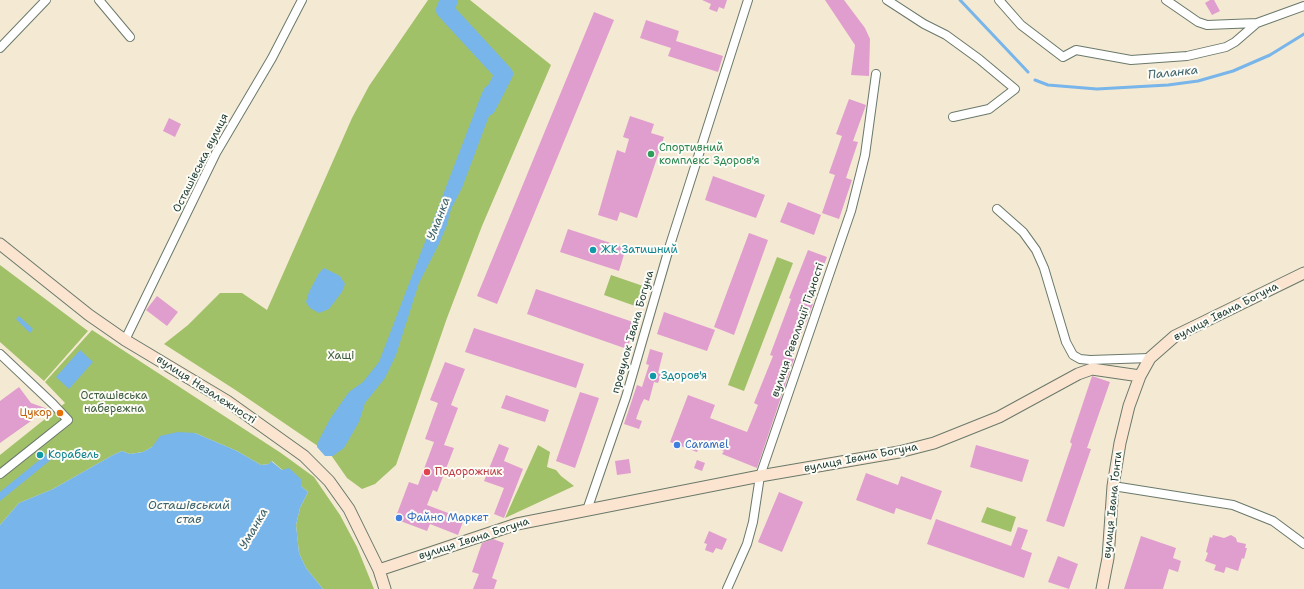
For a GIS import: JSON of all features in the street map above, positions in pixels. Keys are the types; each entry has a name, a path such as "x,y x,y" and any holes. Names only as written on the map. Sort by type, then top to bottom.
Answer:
{"main road":[{"name":"вулиця Незалежності","path":"0,244 89,315 125,340 227,401 304,456 329,481 349,509 379,570 385,589"},
{"name":"вулиця Івана Богуна","path":"379,570 517,524 760,476 899,452 934,443 999,417 1078,374 1092,369 1140,376 1150,358 1175,336 1304,273"},
{"name":"вулиця Івана Ґонти","path":"1102,589 1108,558 1113,486 1129,406 1140,376"}],"street":[{"path":"0,48 46,0"},
{"path":"99,0 130,37"},
{"name":"Осташівська вулиця","path":"125,340 216,153 272,58 302,0"},
{"name":"провулок Івана Богуна","path":"587,510 626,397 673,238 748,0"},
{"path":"886,0 924,24 946,35 1015,89 989,109 953,117"},
{"path":"999,0 1021,25 1063,57 1076,50 1131,60 1187,56 1226,48 1257,23"},
{"path":"1166,0 1198,22 1207,25 1257,23 1304,6"},
{"name":"вулиця Революції Гідності","path":"727,589 747,544 753,522 760,476 852,211 864,155 876,74"},
{"path":"997,209 1023,232 1036,250 1044,268 1066,342 1073,355 1080,359 1090,360 1150,358"},
{"path":"0,354 54,404 68,420 0,474"},
{"path":"1113,486 1233,504 1273,521 1304,544"}],"green space":[{"name":"Хащі","path":"428,0 470,0 551,65 482,226 447,318 396,465 375,484 362,489 347,478 331,455 237,391 164,344 188,325 220,293 242,293 267,310 352,118 369,86"},
{"path":"777,257 793,263 744,391 728,385"},
{"path":"0,265 88,331 44,381 0,342"},
{"path":"611,275 646,287 638,307 604,295"},
{"name":"Осташівська набережна","path":"92,330 281,453 314,477 340,515 357,547 374,589 323,589 306,568 299,553 296,525 300,508 308,492 272,461 269,464 261,465 237,451 195,433 152,447 143,452 130,454 122,451 113,455 53,489 19,503 0,525 0,455 65,403 45,382"},
{"path":"538,445 550,452 547,467 556,470 574,486 505,518"},
{"path":"987,507 1016,517 1011,532 981,522"}],"water":[{"path":"491,84 500,87 462,188 451,209 447,225 419,283 396,355 385,378 365,403 359,422 344,448 333,456 325,456 317,447 317,444 330,419 349,392 363,382 379,362 482,93 485,87"},
{"path":"324,268 340,276 345,284 342,292 329,309 319,313 310,308 306,302 309,292 319,273"},
{"path":"19,316 33,329 30,333 16,319"},
{"path":"80,350 93,362 69,389 56,377"},
{"name":"Осташівський став","path":"178,432 195,433 237,451 261,465 269,464 271,461 282,470 289,468 302,480 301,486 308,492 300,508 296,525 299,553 306,568 323,589 0,589 0,525 19,503 53,489 113,455 122,451 130,454 143,452 152,447 160,436"},
{"path":"48,453 53,458 0,501 0,492"}],"building":[{"path":"702,0 727,0 724,9 719,7 717,12 709,9 711,4"},
{"path":"825,0 844,0 865,28 870,39 869,76 851,75 855,45"},
{"path":"1210,0 1214,0 1220,11 1212,15 1205,3"},
{"path":"594,12 614,20 497,304 477,296"},
{"path":"646,20 679,31 676,41 723,56 718,72 668,56 671,48 640,38"},
{"path":"849,99 866,105 853,141 858,142 846,178 852,180 839,219 822,213 835,175 829,173 842,136 836,134"},
{"path":"630,116 654,124 651,133 664,137 637,218 620,212 617,221 598,215 617,150 625,153 629,139 623,137"},
{"path":"169,118 181,124 175,137 163,131"},
{"path":"713,176 765,195 756,218 705,200"},
{"path":"788,202 821,215 814,235 780,222"},
{"name":"ЖК Затишний","path":"568,229 626,248 619,271 560,252"},
{"path":"749,233 768,240 734,335 714,327"},
{"path":"808,250 827,257 810,302 813,304 792,358 794,359 757,468 722,454 724,451 701,442 697,452 670,442 688,395 715,405 710,418 747,432 758,405 754,403 773,356 770,355 791,299 789,298"},
{"path":"536,289 636,323 627,349 527,314"},
{"path":"157,296 178,312 167,326 146,310"},
{"path":"664,312 715,330 707,351 657,334"},
{"path":"474,328 584,364 576,388 465,352"},
{"path":"650,349 663,353 658,373 661,374 658,383 654,382 649,401 644,399 641,405 636,419 642,421 639,429 624,424 637,385 642,387 649,365 646,364"},
{"path":"445,362 465,369 451,405 458,408 444,445 454,448 437,492 433,490 427,505 464,519 458,535 430,524 427,531 395,519 409,482 418,485 434,442 425,439 438,403 430,400"},
{"path":"1092,376 1110,382 1087,448 1091,449 1064,527 1046,521 1072,444 1070,442"},
{"path":"19,387 31,403 48,409 0,443 0,401"},
{"path":"580,392 599,398 575,468 556,461"},
{"path":"506,395 549,410 545,422 501,408"},
{"path":"499,444 509,448 504,461 523,469 504,518 494,514 504,488 484,481"},
{"path":"976,445 1029,460 1022,482 970,467"},
{"path":"629,459 631,473 617,475 615,461"},
{"path":"697,460 705,463 702,471 694,468"},
{"path":"866,473 898,485 901,476 942,491 931,520 896,508 894,514 856,500"},
{"path":"779,492 803,502 782,552 758,542"},
{"path":"936,519 1011,546 1018,527 1028,530 1021,549 1032,553 1024,578 927,544"},
{"path":"709,531 727,539 722,550 716,548 713,553 705,550 707,544 704,543"},
{"path":"1213,535 1224,538 1231,535 1236,538 1237,542 1246,544 1245,548 1247,548 1244,559 1242,558 1238,571 1226,567 1224,573 1214,570 1216,565 1205,561 1208,553 1206,552 1210,537 1212,538"},
{"path":"1141,536 1176,548 1173,558 1181,561 1178,572 1169,569 1163,589 1124,589"},
{"path":"493,539 504,543 492,578 497,580 494,589 473,589 479,574 472,572 482,543"},
{"path":"1058,556 1078,564 1069,589 1048,582"}],"waterway":[{"name":"Уманка","path":"449,0 445,10 504,74 487,107"},
{"name":"Паланка","path":"960,0 1028,72"},
{"name":"Паланка","path":"1035,80 1048,85 1097,89 1168,85 1198,81 1233,71 1270,55 1304,34"}],"place":[{"name":"Спортивний комплекс Здоров'я","path":"651,154"},
{"name":"ЖК Затишний","path":"593,250"},
{"name":"Здоров'я","path":"653,376"},
{"name":"Цукор","path":"60,413"},
{"name":"Caramel","path":"677,445"},
{"name":"Корабель","path":"40,455"},
{"name":"Подорожник","path":"427,472"},
{"name":"Файно Маркет","path":"399,518"}]}
